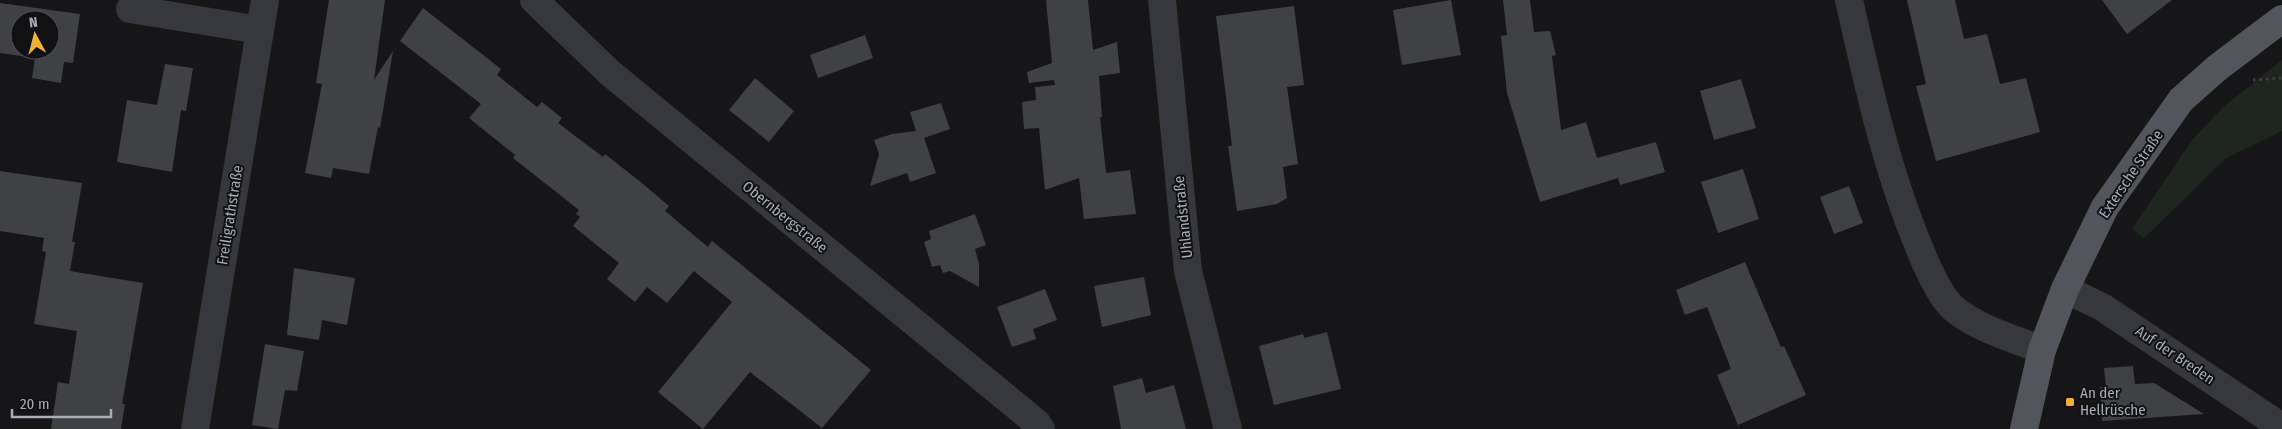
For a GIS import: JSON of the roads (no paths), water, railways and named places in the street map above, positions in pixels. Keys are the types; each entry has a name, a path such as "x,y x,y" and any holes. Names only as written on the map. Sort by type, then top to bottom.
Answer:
{"main road":[{"name":"Extersche Straße","path":"2024,429 2042,350 2064,289 2105,207 2181,100 2217,68 2282,19"}],"street":[{"name":"Freiligrathstraße","path":"195,429 265,0"},
{"name":"Obernbergstraße","path":"534,0 610,73 1037,423 1041,429"},
{"name":"Uhlandstraße","path":"1162,0 1188,271 1228,429"},
{"path":"1849,0 1877,117 1906,216 1930,272 1951,306 1969,321 2042,350"},
{"path":"130,9 260,30"},
{"name":"Auf der Breden","path":"2064,289 2102,307 2282,427"}],"place":[{"name":"An der Hellrüsche","path":"2070,402"}]}
